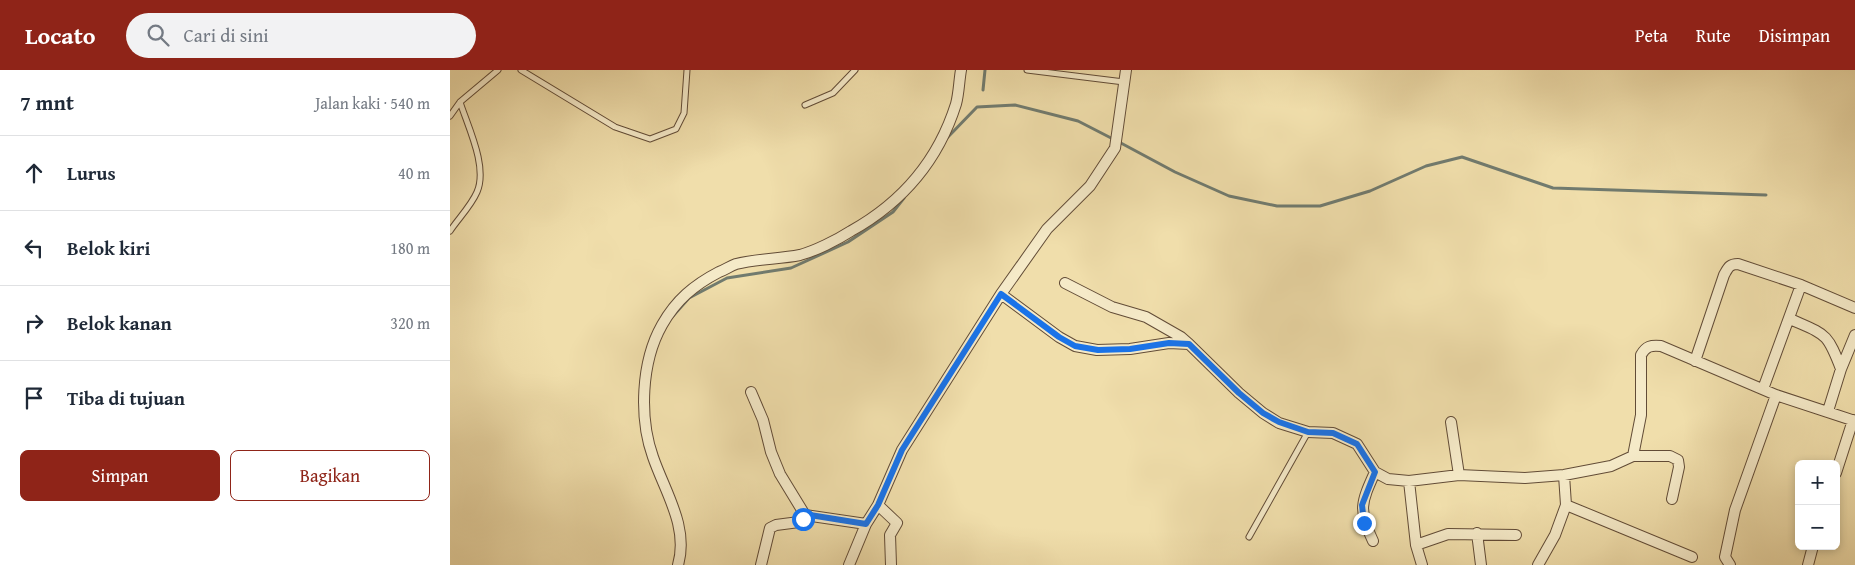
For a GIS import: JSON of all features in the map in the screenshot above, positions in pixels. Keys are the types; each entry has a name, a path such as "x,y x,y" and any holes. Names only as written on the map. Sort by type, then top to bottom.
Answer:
{"street":[{"path":"678,565 681,556 680,524 652,456 646,421 644,380 654,344 662,325 687,292 702,281 734,264 802,255 874,218 906,191 928,164 945,133 956,102 961,70"},
{"path":"849,565 866,524 878,505 902,450 1001,294 1047,229 1090,186 1115,148 1126,70"},
{"path":"1695,361 1728,266 1733,264 1801,285 1855,308"},
{"path":"1065,283 1112,307 1146,317 1181,337 1239,393 1263,413 1279,422 1308,432 1333,433 1357,444 1375,472 1388,479 1409,481 1459,476 1525,478 1564,475 1611,466 1633,456 1670,456 1678,460 1679,467 1672,499"},
{"path":"1763,390 1801,285"},
{"path":"1001,294 1059,337 1075,346 1098,350 1130,349 1169,343 1189,344"},
{"path":"1790,319 1820,332 1827,338 1841,369"},
{"path":"1828,411 1841,369 1855,335"},
{"path":"1633,456 1641,415 1641,355 1645,348 1652,345 1661,346 1776,395 1854,421 1840,461"},
{"path":"751,392 763,420 771,452 780,474 805,515"},
{"path":"1730,565 1725,557 1736,510 1776,395"},
{"path":"1451,422 1459,476"},
{"path":"1374,541 1364,523 1362,505 1375,472"},
{"path":"1540,564 1555,535 1566,505 1564,475"},
{"path":"1409,481 1416,545 1422,565"},
{"path":"878,505 896,523 890,535 891,565"},
{"path":"1566,505 1692,557"},
{"path":"805,515 866,524"},
{"path":"761,565 770,528 776,525 799,522 805,515"},
{"path":"1477,533 1481,565"},
{"path":"1416,545 1448,534 1516,535"},
{"path":"1808,565 1812,550"}],"lane":[{"path":"450,116 460,102 498,70"},
{"path":"521,70 615,127 650,138 676,129 684,113 687,70"},
{"path":"805,105 833,93 855,70"},
{"path":"1027,70 1124,82"},
{"path":"450,231 476,193 480,179 478,157 460,102"},
{"path":"1249,537 1308,432"}],"waterway":[{"path":"983,90 985,70"},
{"path":"947,138 977,107 1015,105 1078,121 1113,139"},
{"path":"1119,142 1175,172 1229,196 1277,206 1320,206 1370,191 1426,166 1462,157 1553,188 1766,195"},
{"path":"673,316 689,298 727,278 791,268 848,242 893,212 904,198"}],"route":[{"path":"803,519 805,515 810,515 866,524 878,505 902,450 1001,294 1059,337 1075,346 1098,350 1130,349 1169,343 1189,344 1239,393 1263,413 1279,422 1308,432 1333,433 1357,444 1375,472 1362,505 1364,523"}]}
